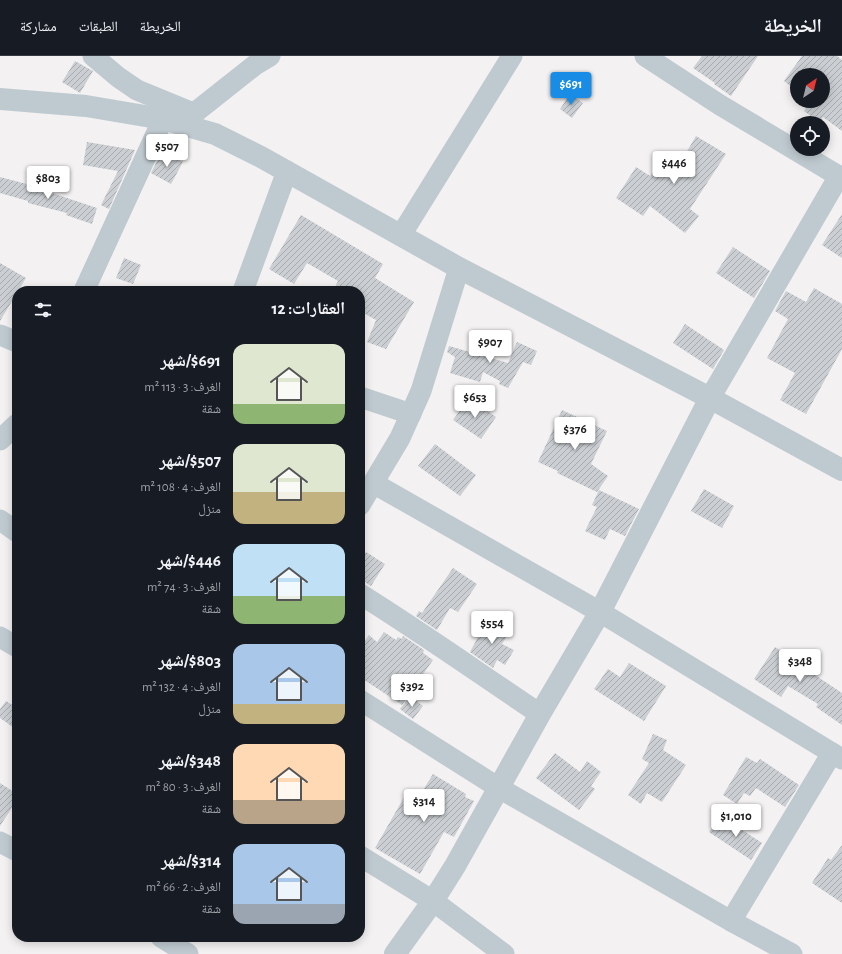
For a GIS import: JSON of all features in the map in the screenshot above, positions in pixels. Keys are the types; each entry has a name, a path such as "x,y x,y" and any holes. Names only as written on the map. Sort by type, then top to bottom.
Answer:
{"street":[{"path":"93,56 118,77 179,119 215,134 261,157 459,268 710,398 842,470"},
{"path":"87,286 179,119 268,56"},
{"path":"401,235 512,56"},
{"path":"395,954 433,901 454,866 600,612 710,398 840,177 720,105 646,56"},
{"path":"0,99 86,106 179,119"},
{"path":"245,286 286,171"},
{"path":"365,497 400,438 421,391 459,268"},
{"path":"0,335 12,340"},
{"path":"365,399 411,414"},
{"path":"0,440 12,429"},
{"path":"373,483 600,612 837,756 731,921"},
{"path":"0,520 12,528"},
{"path":"365,597 408,624 444,650 540,714"},
{"path":"0,637 12,644"},
{"path":"365,703 498,788 731,921 792,954"},
{"path":"365,859 433,901 504,954"},
{"path":"168,942 182,953"}],"building":[{"path":"702,56 758,56 731,96 693,68"},
{"path":"802,56 837,56 842,60 842,131 830,122 830,116 811,116 804,111 806,108 830,108 830,68 793,68"},
{"path":"75,61 93,71 80,93 62,82"},
{"path":"790,73 790,86 784,81"},
{"path":"570,94 583,103 572,118 560,109"},
{"path":"696,136 726,154 690,209 699,216 685,233 650,206 643,216 616,198 636,167 650,176 665,155 679,165"},
{"path":"87,142 135,150 109,209 101,205 118,171 83,165"},
{"path":"170,154 183,162 171,184 151,173 160,155 169,156"},
{"path":"0,177 53,191 52,193 97,208 92,224 66,215 67,213 28,203 28,201 0,193"},
{"path":"842,214 842,258 822,245"},
{"path":"301,215 383,264 375,278 414,302 386,349 367,342 376,320 365,314 365,286 336,286 338,281 307,263 294,284 269,269"},
{"path":"733,247 770,271 754,298 716,273"},
{"path":"124,258 141,265 133,284 116,278"},
{"path":"0,263 26,278 21,286 12,286 12,301 0,321"},
{"path":"814,288 842,304 842,349 806,414 780,400 795,373 767,358 788,319 775,311 786,291 806,302"},
{"path":"685,324 724,350 713,369 673,343"},
{"path":"517,342 537,351 531,365 523,362 508,388 499,384 500,381 483,372 480,382 450,373 455,357 447,352 449,346 508,363"},
{"path":"469,398 496,417 481,439 453,420"},
{"path":"562,410 607,431 591,464 608,476 597,492 538,462"},
{"path":"435,444 476,475 460,496 418,466"},
{"path":"704,489 734,506 722,528 691,511"},
{"path":"599,490 639,509 625,536 610,529 605,540 585,531 597,507 592,505"},
{"path":"366,552 385,564 371,586 365,582"},
{"path":"453,568 477,584 458,612 450,608 437,630 416,616 419,611 422,613"},
{"path":"487,620 509,633 502,644 514,650 505,665 497,660 493,668 470,652"},
{"path":"384,632 396,640 398,637 402,639 403,636 424,650 423,653 433,660 402,705 365,680 365,641 369,635 377,642"},
{"path":"775,647 814,671 812,673 842,693 842,725 816,707 818,704 788,686 781,697 754,679"},
{"path":"629,663 666,686 644,721 594,689 608,669 620,677"},
{"path":"410,696 423,706 413,719 400,709"},
{"path":"6,701 12,705 12,726 0,718 0,709"},
{"path":"653,734 667,740 663,750 686,765 662,802 647,793 641,804 628,795 649,763 642,759"},
{"path":"555,753 580,772 587,761 601,772 591,786 595,789 579,810 536,778"},
{"path":"746,757 757,763 760,759 799,785 785,807 756,788 750,796 744,793 737,804 723,795"},
{"path":"433,774 466,794 465,797 474,801 454,837 444,832 420,874 375,848 406,794 417,800"},
{"path":"0,783 12,791 12,808 0,826"},
{"path":"721,816 762,843 751,860 709,832"},
{"path":"842,845 842,903 812,883 828,858 831,860"}]}
